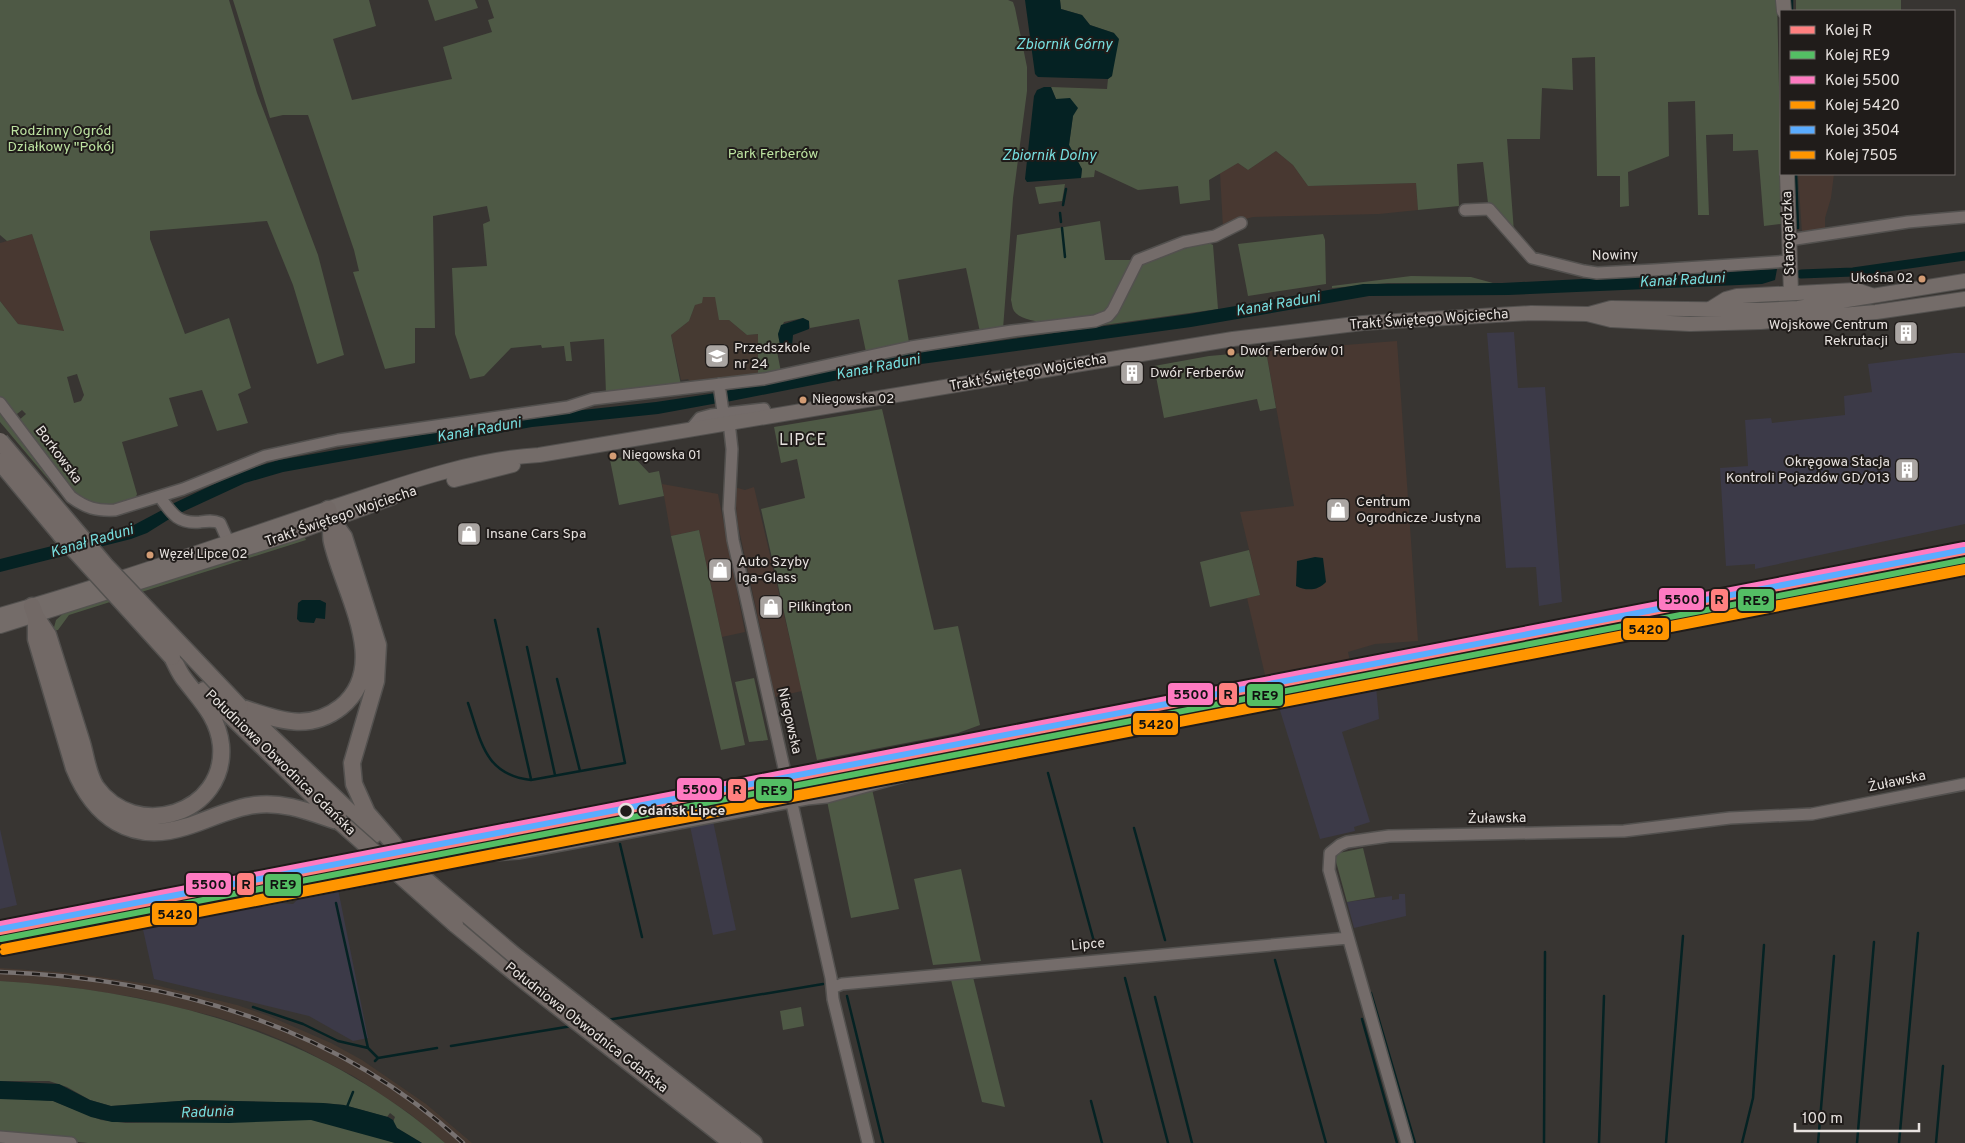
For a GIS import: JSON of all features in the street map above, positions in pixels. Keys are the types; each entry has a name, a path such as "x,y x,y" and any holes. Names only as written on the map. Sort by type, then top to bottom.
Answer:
{"highway":[{"name":"Południowa Obwodnica Gdańska","path":"0,441 105,565 240,707 316,781 407,864 493,937 754,1143"},
{"name":"Południowa Obwodnica Gdańska","path":"0,462 60,534 172,657 261,748 340,822 418,892 526,982 732,1143"},
{"path":"240,707 281,721 304,723 326,717 335,712 353,694 361,679 364,654 345,561 344,537 330,514"},
{"path":"345,561 376,631 379,658 372,698 354,752 352,763 354,784 367,813 393,843 407,864"},
{"path":"34,611 48,635 74,768 83,788 94,804 109,818 124,826 147,832 166,832 191,825 230,810 271,804 287,806 340,822"},
{"path":"59,693 92,779 102,795 118,808 137,816 154,817 171,814 191,805 210,786 219,767 221,746 212,716 184,679 172,657"}],"main road":[{"name":"Starogardzka","path":"1787,175 1791,293"},
{"name":"Trakt Świętego Wojciecha","path":"1587,314 1611,308 1708,310 1798,308 1959,282"},
{"name":"Starogardzka","path":"1690,324 1708,310 1731,297 1856,290 1873,296"},
{"path":"1873,296 1893,309"},
{"name":"Trakt Świętego Wojciecha","path":"0,615 34,611 486,461 539,455 691,429 725,413 767,416 1205,344 1363,323 1523,313 1587,314 1611,320 1690,324 1830,317 1965,299"},
{"name":"Trakt Świętego Wojciecha","path":"0,626 34,611 228,541 330,514"}],"street":[{"name":"Nowiny","path":"1465,210 1489,209 1532,258 1584,271 1597,273 1645,271 1790,261"},
{"path":"1789,240 1908,222 1965,217"},
{"path":"228,541 220,523 214,520 185,522 177,518 162,500 265,456 338,440 568,407 593,399 720,387 945,341 1086,323 1102,319 1113,310 1138,260 1184,242 1215,236 1241,223"},
{"path":"1959,282 1965,293"},
{"path":"720,387 725,413"},
{"name":"Borkowska","path":"0,403 71,497 85,507 104,511 162,500"},
{"name":"Niegowska","path":"725,413 732,449 729,509 733,540 868,1143"},
{"path":"262,900 492,855 518,853 827,797 915,773 1014,751 1965,568"},
{"name":"Żuławska","path":"1406,1143 1328,864 1330,853 1335,848 1347,842 1389,836 1624,831 1730,818 1805,814 1965,784"},
{"name":"Lipce","path":"832,988 842,984 1348,938"},
{"path":"0,1137 71,1143"}],"shaded area":[{"path":"1276,151 1293,165 1308,186 1416,183 1418,210 1379,214 1253,217 1223,228 1220,173 1238,163 1248,170"},
{"path":"1798,175 1834,175 1831,198 1825,218 1825,229 1802,233"},
{"path":"32,234 64,331 18,324 0,301 0,243"},
{"name":"Przedszkole nr 24","path":"703,297 715,297 729,320 747,335 758,334 758,376 693,384 688,379 681,380 671,335 689,321 695,305"},
{"path":"1514,332 1518,388 1545,387 1562,602 1539,606 1536,567 1506,568 1487,333"},
{"name":"Centrum Ogrodnicze Justyna","path":"1397,341 1418,641 1375,644 1348,652 1350,661 1265,675 1247,598 1260,595 1240,512 1294,506 1266,351"},
{"path":"1965,353 1965,524 1755,569 1755,564 1726,566 1720,468 1748,466 1745,420 1771,418 1772,423 1845,415 1844,396 1872,392 1868,364"},
{"path":"662,484 718,494 745,632 722,637 699,530 671,536"},
{"path":"734,487 745,490 754,487 802,691 775,697 738,525"},
{"path":"1376,686 1379,719 1342,732 1370,822 1354,827 1355,831 1320,839 1278,704"},
{"path":"713,821 736,930 713,935 690,826"},
{"path":"0,829 17,905 0,909"},
{"path":"338,889 368,1038 353,1041 309,1016 154,979 142,925 242,905 267,904 280,901 293,904 300,897"},
{"path":"1399,894 1405,894 1406,916 1354,928 1347,902 1392,896 1392,900 1399,899"},
{"path":"0,968 71,973 155,985 237,1005 269,1016 331,1043 362,1060 426,1104 472,1143 445,1143 410,1114 355,1077 296,1046 257,1030 217,1017 139,998 69,987 0,981"}],"green space":[{"name":"Rodzinny Ogród Działkowy \"Pokój","path":"0,0 229,0 257,93 318,255 344,355 317,364 293,285 267,221 150,231 150,239 185,334 229,318 251,388 238,394 248,423 217,431 202,390 169,398 178,426 122,442 137,494 135,500 111,505 90,502 75,493 18,421 26,414 22,410 17,414 13,414 0,397 0,301 18,324 64,331 32,234 7,241 0,235","holes":["77,374 84,395 81,401 74,403 67,377"]},
{"name":"Park Ferberów","path":"233,0 369,0 376,26 333,39 352,100 452,79 443,47 492,32 488,20 494,18 488,0 1008,0 1013,2 1027,67 1027,91 1013,198 1003,329 980,332 966,268 898,280 909,342 866,352 859,319 810,328 809,321 803,318 784,322 778,334 780,345 776,346 781,372 771,374 767,372 758,376 758,334 747,335 729,320 719,320 715,297 703,297 702,303 695,305 689,321 671,335 681,385 606,394 604,339 570,342 572,361 566,361 564,346 542,348 541,345 511,348 484,376 470,379 455,334 452,268 487,266 483,224 490,221 487,206 433,216 435,328 415,328 415,363 385,369 353,272 359,271 354,250 308,115 283,115 270,118"},
{"path":"428,0 475,0 478,8 435,21"},
{"path":"1060,0 1777,0 1781,224 1764,226 1758,150 1733,151 1733,134 1706,135 1709,215 1698,215 1695,101 1668,102 1669,156 1628,172 1629,206 1620,207 1620,176 1597,176 1595,57 1572,58 1573,90 1542,88 1540,139 1507,139 1514,232 1488,203 1483,162 1457,164 1459,206 1418,210 1416,183 1308,186 1293,165 1276,151 1248,170 1238,163 1209,180 1210,200 1180,204 1178,186 1138,190 1095,170 1094,177 1081,178 1082,169 1069,145 1073,115 1061,100 1056,99 1051,87 1107,89 1108,79 1112,76 1114,33 1090,25 1082,15 1061,9"},
{"path":"1796,0 1901,0 1901,10 1796,10"},
{"path":"1065,184 1062,201 1039,204 1035,187"},
{"path":"1100,221 1105,260 1134,260 1106,313 1073,320 1045,322 1021,317 1014,311 1011,300 1017,235"},
{"path":"1323,234 1325,240 1326,284 1248,296 1238,244"},
{"path":"1207,242 1213,245 1218,309 1004,339 1003,336 1100,323 1137,267 1147,260"},
{"path":"1411,276 1471,277 1493,283 1388,283 1332,288 1332,286"},
{"path":"1266,351 1276,408 1260,411 1257,399 1164,418 1154,366 1209,356"},
{"path":"882,409 934,630 958,626 980,725 958,733 817,760 761,509 805,498 797,459 781,463 774,427"},
{"path":"0,413 59,492 0,422"},
{"path":"632,455 649,473 659,471 664,496 619,505 610,460"},
{"path":"699,530 745,745 721,750 671,536"},
{"path":"304,536 306,540 69,615 58,630 53,631 56,620 66,611 242,558"},
{"path":"1249,550 1260,595 1210,607 1200,562"},
{"path":"754,678 768,740 749,742 735,682"},
{"path":"872,789 899,909 851,918 827,801"},
{"path":"1363,848 1375,897 1347,902 1335,858 1339,853"},
{"path":"961,869 981,961 933,965 914,879"},
{"path":"973,977 1005,1107 982,1102 951,980"},
{"path":"0,981 61,986 121,995 180,1008 237,1024 292,1046 345,1073 396,1105 445,1143 422,1143 397,1128 393,1122 395,1117 390,1113 387,1117 344,1105 193,1100 111,1106 90,1100 67,1087 49,1081 0,1081"},
{"path":"801,1007 804,1026 783,1030 780,1011"},
{"path":"15,1098 53,1101 101,1120 126,1123 276,1121 313,1115 395,1143 88,1143 0,1135 0,1099"}],"water":[{"name":"Zbiornik Górny","path":"1025,0 1060,0 1061,9 1082,15 1090,25 1114,33 1119,39 1112,76 1108,79 1038,77 1035,74"},
{"name":"Zbiornik Dolny","path":"1051,87 1056,99 1070,98 1078,108 1073,116 1069,145 1082,169 1081,178 1027,182 1025,179 1034,96 1037,90"},
{"path":"1777,269 1775,280 1762,284 1508,295 1369,296 1191,327 914,365 726,402 725,391 913,353 1189,314 1363,284 1502,283"},
{"path":"803,318 809,321 809,329 793,335 792,346 787,348 780,345 778,334 781,325"},
{"path":"716,393 718,403 658,414 532,427 283,472 245,483 178,514 170,505 242,471 279,460 528,416 656,402"},
{"path":"164,509 171,518 147,533 131,539 0,572 0,559 132,526"},
{"path":"1315,557 1323,558 1326,582 1312,589 1296,586 1297,561"},
{"path":"302,600 320,600 326,603 325,619 316,618 314,623 300,622 297,619 298,603"},
{"name":"Radunia","path":"0,1081 59,1084 90,1100 111,1106 193,1100 344,1105 388,1117 393,1120 397,1128 422,1143 395,1143 311,1120 229,1123 112,1122 91,1117 53,1101 0,1099"}],"waterway":[{"path":"1792,0 1792,10"},
{"path":"1796,175 1798,228"},
{"path":"1063,205 1066,189"},
{"path":"1060,213 1061,222"},
{"path":"1062,228 1065,257"},
{"name":"Kanał Raduni","path":"1801,274 1853,272 1965,256"},
{"path":"495,620 531,779"},
{"path":"468,703 487,754 503,771 515,777 531,780 625,763 598,629"},
{"path":"527,647 555,775"},
{"path":"557,679 580,771"},
{"path":"1048,773 1096,949"},
{"path":"1134,828 1165,940"},
{"path":"620,844 642,937"},
{"path":"336,903 368,1048 378,1058 375,1061"},
{"path":"1899,1143 1918,933"},
{"path":"1666,1143 1683,936"},
{"path":"1857,1143 1874,942"},
{"path":"1742,1143 1753,1098 1764,945"},
{"path":"1544,1143 1545,952"},
{"path":"1818,1143 1834,956"},
{"path":"1275,960 1326,1143"},
{"path":"1125,978 1168,1143"},
{"path":"607,1020 823,984"},
{"path":"1371,993 1415,1143"},
{"path":"847,996 883,1143"},
{"path":"1599,1143 1604,996"},
{"path":"1155,997 1192,1143"},
{"path":"253,1007 303,1024 338,1041 368,1048"},
{"path":"1362,1019 1397,1143"},
{"path":"451,1046 572,1026"},
{"path":"378,1058 437,1048"},
{"path":"1936,1143 1943,1066"},
{"path":"347,1107 353,1092"},
{"path":"1091,1101 1102,1143"}],"railway":[{"path":"0,972 63,976 126,985 188,998 248,1016 306,1039 361,1068 414,1102 463,1143"}],"rail line":[{"name":"5500","path":"0,924 1964,545"},
{"name":"3504","path":"0,929 1964,550"},
{"name":"R","path":"0,932 1965,552"},
{"name":"RE9","path":"1,939 1965,560"},
{"name":"5420","path":"3,947 1965,567"},
{"name":"7505","path":"3,952 1965,572"}],"place":[{"name":"Ukośna 02","path":"1922,279"},
{"name":"Wojskowe Centrum Rekrutacji","path":"1906,333"},
{"name":"Dwór Ferberów 01","path":"1231,352"},
{"name":"Przedszkole nr 24","path":"717,356"},
{"name":"Dwór Ferberów","path":"1132,373"},
{"name":"Niegowska 02","path":"803,400"},
{"name":"Niegowska 01","path":"613,456"},
{"name":"Okręgowa Stacja Kontroli Pojazdów GD/013","path":"1907,470"},
{"name":"Centrum Ogrodnicze Justyna","path":"1338,510"},
{"name":"Insane Cars Spa","path":"469,534"},
{"name":"Węzeł Lipce 02","path":"150,555"},
{"name":"Auto Szyby Iga-Glass","path":"720,570"},
{"name":"Pilkington","path":"771,607"},
{"name":"Gdańsk Lipce","path":"626,811"}],"district":[{"name":"LIPCE","path":"803,441"}]}
